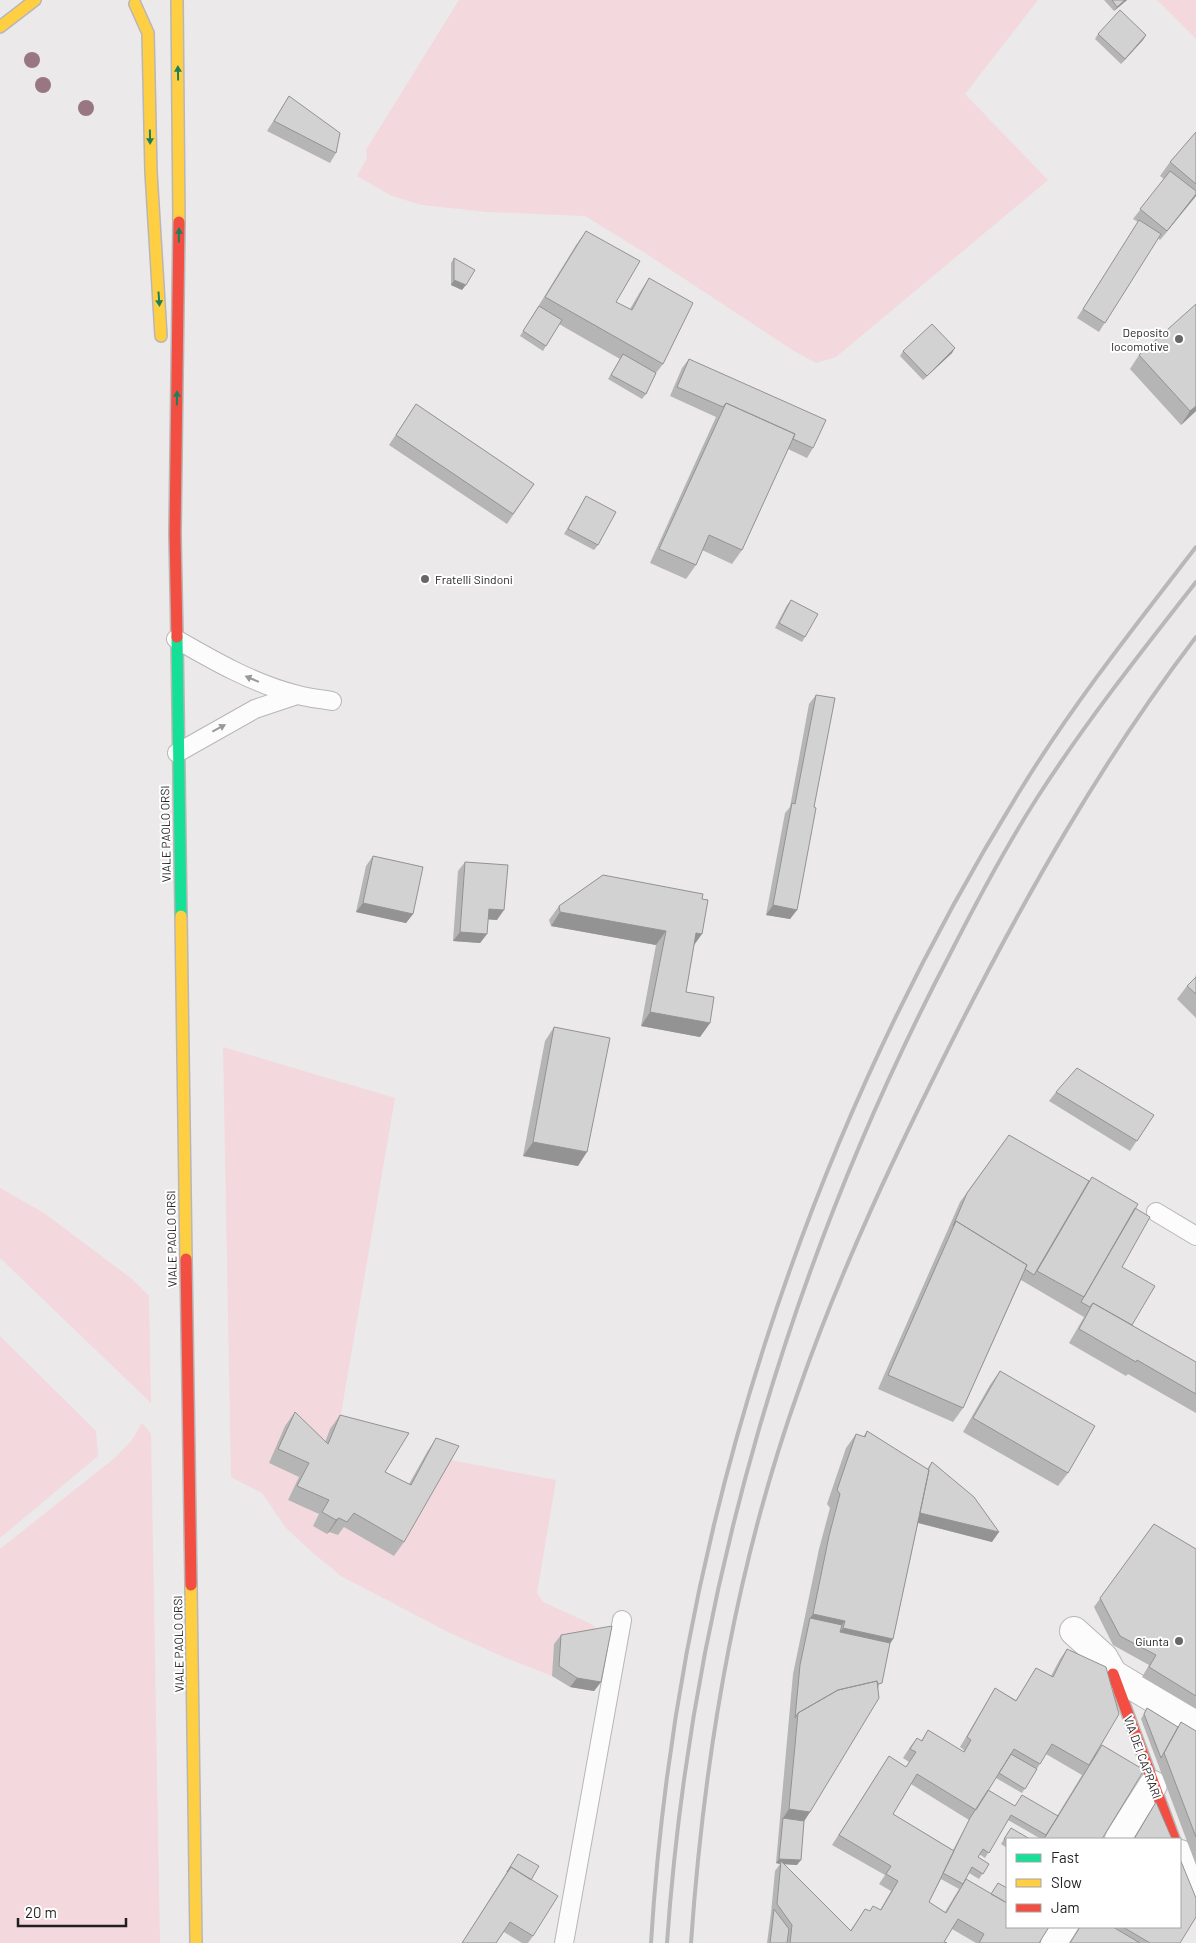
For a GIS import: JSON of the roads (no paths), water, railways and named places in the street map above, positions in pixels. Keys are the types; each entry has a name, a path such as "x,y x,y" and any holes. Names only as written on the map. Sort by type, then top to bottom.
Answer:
{"main road":[{"path":"174,534 180,173 177,0"},
{"path":"0,27 36,1"},
{"path":"136,3 148,33 151,172 162,348"},
{"path":"166,397 174,534"},
{"name":"VIALE PAOLO ORSI","path":"174,534 196,1943"},
{"name":"VIA DEI CAPRARI","path":"1113,1674 1174,1838"}],"street":[{"path":"1074,1630 1104,1658 1113,1674 1196,1724"},
{"path":"1120,1838 1153,1785"},
{"path":"1181,1857 1196,1896"},
{"path":"1055,1943 1064,1928"}],"lane":[{"path":"176,639 217,663 253,680 297,696 332,701"},
{"path":"177,753 256,709 297,696"},
{"path":"1156,1212 1196,1236"},
{"path":"564,1943 622,1620"}],"railway":[{"path":"651,1943 665,1791 689,1640 723,1490 765,1343 816,1199 876,1058 945,921 1021,789 1083,696 1196,547"},
{"path":"667,1943 679,1814 699,1686 725,1560 758,1434 796,1311 842,1189 893,1070 960,934 1014,836 1055,770 1094,715 1196,582"},
{"path":"691,1943 704,1803 714,1733 740,1595 776,1459 815,1346 851,1255 891,1165 956,1033 1010,930 1097,780 1129,731 1196,637"}],"place":[{"name":"Deposito locomotive","path":"1179,339"},
{"name":"Fratelli Sindoni","path":"425,579"},
{"name":"Giunta","path":"1179,1641"}]}
